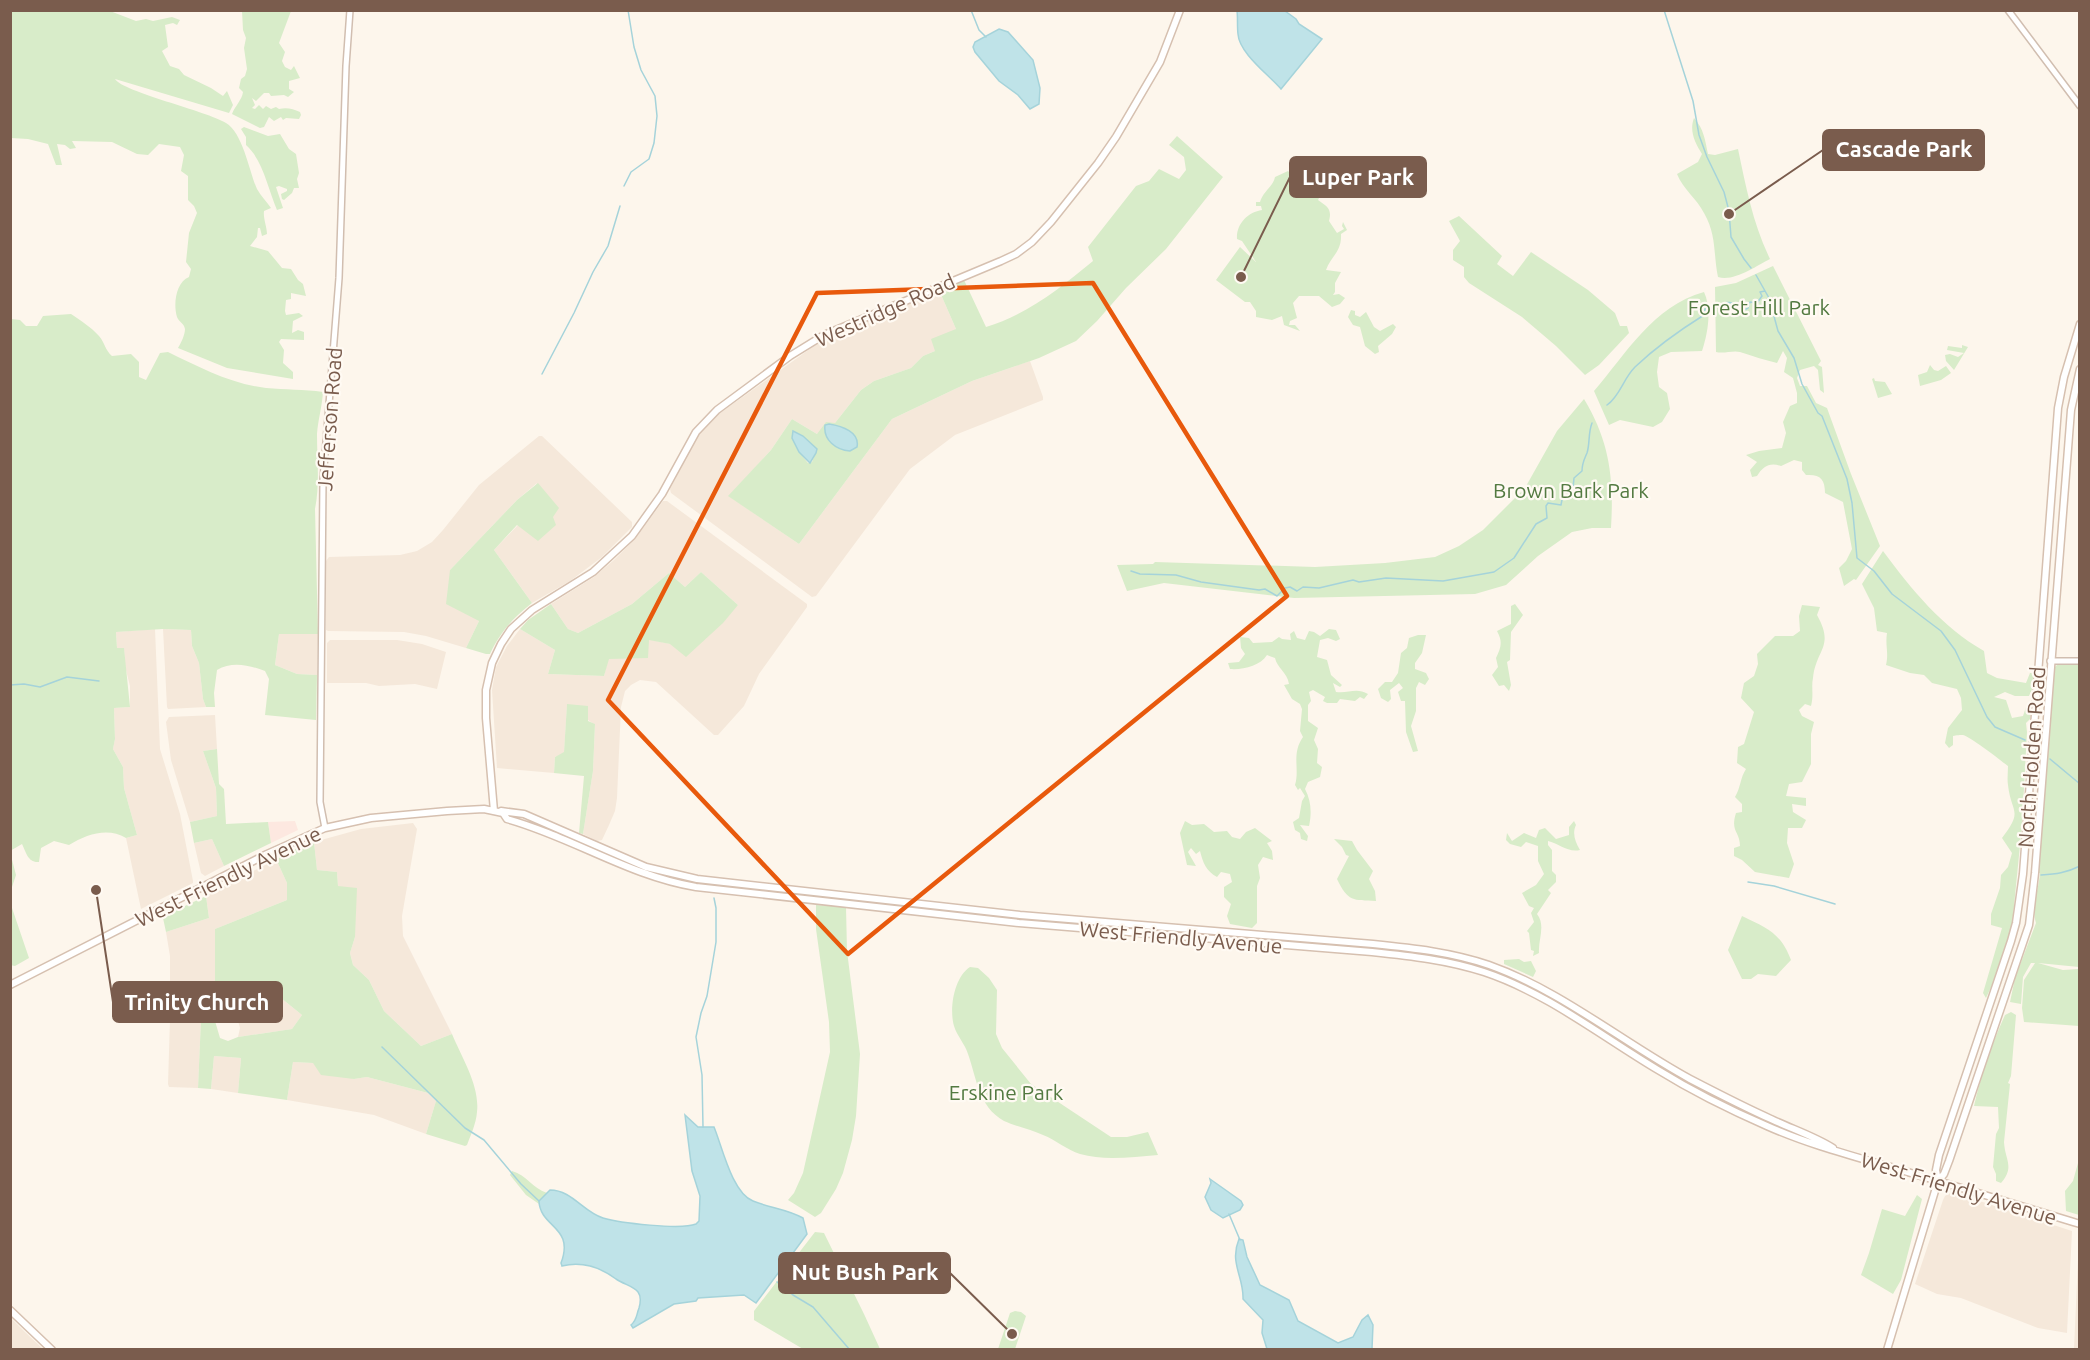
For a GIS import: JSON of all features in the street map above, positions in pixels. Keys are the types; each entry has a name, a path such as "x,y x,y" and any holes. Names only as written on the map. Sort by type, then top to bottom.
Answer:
{"main road":[{"name":"Westridge Road","path":"494,811 485,696 492,663 511,629 532,610 593,572 632,536 662,495 702,424 717,410 824,335 1010,257 1032,242 1076,191 1116,137 1160,62 1180,10"},
{"name":"North Holden Road","path":"1938,1181 1936,1170 1946,1133 2016,922 2023,874 2058,408 2079,324"},
{"name":"North Holden Road","path":"1887,1350 1938,1181 1944,1174 1949,1161 2029,925 2036,862 2071,410 2079,369"},
{"name":"West Friendly Avenue","path":"10,985 267,854 325,828 362,819 470,809 494,811 503,813 507,819 553,835 640,873 673,883 714,890 1019,923 1372,952 1453,963 1485,972 1531,992 1659,1071 1757,1121 1821,1148 1839,1151 2079,1224"},
{"name":"West Friendly Avenue","path":"494,811 507,810 524,814 646,867 697,879 1020,915 1401,947 1457,956 1488,965 1534,985 1673,1070 1770,1118 1823,1141 1839,1151"},
{"path":"10,1310 52,1350"}],"street":[{"name":"Jefferson Road","path":"325,828 320,802 323,480 339,278 350,10"},
{"path":"2008,10 2079,106"},
{"path":"2050,661 2079,661"}],"highlighted area":[{"path":"1093,283 1287,596 848,954 608,700 817,293"}],"shaded area":[{"path":"939,290 956,329 935,351 923,356 911,368 874,381 861,390 835,423 817,434 792,419 771,450 729,496 799,544 892,419 972,381 1030,361 1043,400 955,435 910,469 816,596 812,597 671,493 670,489 697,437 716,416 814,346 840,331"},
{"path":"539,436 542,436 632,522 632,527 602,557 570,581 532,603 494,550 518,525 537,483 517,500 450,570 479,621 466,648 404,632 326,630 326,561 329,557 400,555 417,551 432,542 479,485"},
{"path":"663,501 667,501 807,604 807,607 759,674 744,706 718,735 714,735 656,682 640,680 625,691 621,707 615,811 602,840 597,841 583,834 593,771 595,725 567,705 564,753 555,757 554,773 497,768 492,690 496,667 507,646 520,629 555,650 548,674 604,676 608,659 648,639 670,644 738,605 701,572 685,587 669,573 632,604 578,633 568,629 551,604 594,577 614,560 635,539"},
{"path":"155,629 160,749 180,814 193,883 141,909 126,838 137,835 124,788 123,767 113,749 114,708 130,707 130,686 125,666 124,648 117,648 116,632"},
{"path":"163,629 191,630 192,646 199,663 206,707 168,709"},
{"path":"279,634 318,634 317,675 297,674 275,665"},
{"path":"330,640 397,640 422,644 446,652 437,689 415,684 379,686 366,683 327,683 327,643"},
{"path":"215,715 217,749 203,751 216,788 217,816 190,822 171,760 166,722 169,717"},
{"path":"295,821 298,830 271,843 268,822"},
{"path":"413,823 417,829 402,916 403,936 452,1034 421,1046 384,1011 369,980 353,965 350,953 355,937 338,886 337,872 317,870 314,842 361,829"},
{"path":"212,839 224,866 205,876 201,873 194,843"},
{"path":"276,859 287,883 287,900 215,929 215,979 209,1010 170,1007 170,956 166,932 209,918 206,896"},
{"path":"252,985 265,985 302,1015 292,1029 238,1037 240,1028 238,1021 230,1015"},
{"path":"173,1018 201,1019 198,1088 169,1087 170,1020"},
{"path":"214,1056 241,1058 238,1093 211,1089"},
{"path":"293,1062 313,1063 354,1079 367,1077 428,1093 436,1101 426,1134 374,1115 287,1100"},
{"path":"1952,1192 2072,1231 2067,1333 2038,1328 1961,1298 1937,1294 1915,1284 1943,1200"},
{"path":"2079,1237 2079,1349 2074,1349"},
{"path":"11,1318 25,1332 43,1349 11,1349"}],"green space":[{"path":"11,10 110,11 136,21 146,19 153,21 172,17 180,20 177,25 173,23 165,25 168,47 162,51 170,66 179,69 184,75 223,96 227,91 233,105 229,113 115,79 133,90 216,118 226,123 237,135 257,189 271,208 264,211 267,234 262,236 258,228 257,237 250,246 268,251 282,268 291,269 303,284 306,296 291,293 291,299 286,300 285,311 286,315 299,313 303,316 293,321 292,333 298,330 304,332 304,340 281,339 279,342 284,350 283,363 293,372 293,379 227,368 178,348 185,329 177,317 175,306 178,288 189,277 191,269 186,262 189,233 197,213 188,200 188,176 181,171 184,155 180,147 159,144 148,155 137,154 112,142 72,141 76,148 70,149 65,145 57,144 62,165 56,165 48,144 11,138"},
{"path":"242,11 291,11 279,43 285,52 282,61 285,67 291,70 294,66 300,78 289,81 289,89 294,92 288,97 271,96 269,93 264,93 256,101 252,98 255,105 252,108 255,109 259,105 263,109 266,106 271,109 276,107 292,109 300,112 299,119 286,118 283,120 281,117 274,121 269,117 264,127 260,128 232,114 243,92 239,88 247,69"},
{"path":"1694,118 1702,131 1708,154 1715,155 1738,149 1755,219 1770,259 1731,277 1718,277 1713,237 1708,221 1677,174 1698,162 1702,154 1692,132"},
{"path":"244,127 268,136 280,134 289,149 296,154 299,188 294,188 284,200 281,194 287,189 276,187 283,208 277,210 261,167 246,145 246,137 241,129"},
{"path":"1177,136 1223,177 1166,249 1076,341 1039,358 972,381 892,419 799,544 728,496 771,450 792,419 817,434 826,422 835,423 861,390 874,381 911,368 923,356 935,351 931,339 956,329 939,290 964,280 986,327 1029,308 1081,271 1093,261 1088,247 1136,186 1149,181 1159,169 1179,179 1186,170 1184,157 1169,145","holes":["803,436 817,449 812,462 808,463 799,452"]},
{"path":"1288,171 1294,177 1317,188 1320,196 1318,200 1328,209 1329,221 1337,233 1344,229 1343,222 1347,230 1341,234 1338,250 1326,270 1341,272 1335,283 1333,295 1339,294 1345,298 1340,304 1332,307 1319,296 1299,296 1293,303 1297,318 1290,321 1289,325 1295,325 1300,331 1284,325 1282,316 1272,320 1256,317 1256,311 1250,302 1245,302 1216,280 1240,247 1256,262 1242,241 1237,239 1239,228 1248,216 1262,210 1261,206 1256,206 1256,202 1260,202 1275,177"},
{"path":"1459,216 1502,256 1497,264 1513,276 1531,252 1588,290 1615,313 1620,326 1627,326 1629,333 1599,365 1585,375 1522,317 1469,283 1464,277 1464,267 1453,260 1453,250 1460,241 1449,221"},
{"name":"Forest Hill Park","path":"1773,266 1821,361 1818,365 1822,367 1824,393 1820,390 1818,370 1814,366 1800,370 1797,378 1800,386 1807,386 1816,403 1827,408 1880,546 1856,580 1844,586 1839,568 1846,561 1852,549 1843,502 1825,493 1821,478 1806,475 1802,470 1802,462 1794,460 1781,466 1770,465 1764,467 1757,476 1752,477 1750,470 1757,462 1746,455 1782,448 1786,433 1783,422 1790,406 1797,403 1793,378 1784,372 1787,358 1783,351 1777,363 1737,352 1716,352 1715,287 1736,283"},
{"path":"1704,292 1708,306 1708,321 1702,351 1671,352 1659,357 1657,372 1659,387 1667,393 1670,409 1662,422 1653,427 1620,420 1609,425 1594,391 1629,347 1655,320 1670,308"},
{"path":"1351,310 1360,317 1366,312 1374,327 1380,331 1393,324 1396,327 1392,334 1378,346 1379,352 1375,354 1365,346 1360,327 1353,325 1348,317"},
{"path":"71,314 96,333 112,356 131,354 139,362 139,377 146,380 160,353 168,352 240,383 266,388 323,392 317,434 318,481 315,509 318,634 279,634 275,665 297,674 317,675 316,720 265,715 269,679 265,671 241,665 217,670 215,707 206,707 199,663 192,646 191,630 116,632 117,648 124,648 130,707 114,708 113,749 123,767 124,788 137,835 126,838 105,832 83,838 69,845 54,841 41,848 39,862 35,862 28,856 22,844 10,851 11,319 20,320 26,326 37,326 43,316"},
{"path":"1962,345 1968,347 1954,370 1946,361 1945,355 1958,357 1964,353 1947,350 1948,346 1962,348"},
{"path":"1930,365 1938,371 1946,366 1951,373 1941,380 1920,386 1918,375 1927,372"},
{"path":"1874,378 1875,381 1885,382 1892,394 1878,398 1872,379"},
{"name":"Brown Bark Park","path":"1584,399 1600,430 1605,446 1611,477 1611,528 1592,528 1572,532 1538,556 1506,585 1475,594 1294,598 1164,583 1127,591 1117,565 1153,564 1155,562 1315,567 1385,563 1435,557 1459,546 1483,530 1525,488 1557,431"},
{"path":"538,483 559,508 553,517 556,525 538,541 517,525 494,550 532,603 508,626 490,654 466,648 479,621 446,604 450,570 517,500"},
{"path":"1883,551 1905,580 1941,619 1984,651 1987,673 1997,678 2026,683 2030,673 2034,673 2034,685 2029,696 2015,696 2005,692 1994,697 2006,700 2012,718 2023,716 2026,707 2031,707 2030,719 2026,723 2022,825 2012,926 1986,998 1983,993 2002,928 1991,925 1991,914 2000,888 2001,875 2008,867 2012,853 2002,838 2013,822 2014,816 2008,785 2008,766 1963,735 1953,736 1953,745 1949,748 1945,743 1948,728 1962,710 1961,698 1957,689 1932,683 1924,675 1886,665 1887,633 1877,631 1874,608 1862,584"},
{"path":"701,572 738,605 723,623 686,657 670,644 649,640 648,658 609,659 604,676 548,674 555,650 520,629 528,620 551,604 568,629 578,633 632,604 669,573 685,587"},
{"path":"1515,604 1523,615 1511,632 1510,660 1507,662 1511,685 1509,691 1504,685 1499,686 1492,675 1498,667 1496,658 1501,644 1497,631 1511,624 1511,606"},
{"path":"1802,605 1820,607 1817,615 1822,626 1824,641 1812,681 1811,706 1805,704 1799,710 1802,716 1814,722 1811,734 1811,764 1802,782 1789,784 1786,796 1806,798 1806,806 1792,804 1793,812 1806,820 1802,828 1788,828 1787,843 1794,864 1789,878 1755,872 1734,856 1734,848 1740,846 1734,819 1736,813 1742,812 1742,804 1735,797 1746,769 1737,763 1738,747 1744,744 1754,712 1741,698 1744,683 1754,676 1758,664 1757,654 1775,636 1793,636 1800,631 1799,616"},
{"path":"1329,629 1336,630 1340,639 1320,640 1317,657 1327,660 1331,675 1342,685 1340,687 1333,683 1336,692 1360,691 1368,694 1364,699 1360,697 1355,701 1340,699 1337,703 1327,703 1323,701 1325,697 1313,690 1309,692 1311,701 1308,705 1308,721 1318,728 1314,740 1318,749 1317,763 1322,767 1320,777 1308,782 1305,789 1310,802 1310,821 1309,826 1300,825 1308,836 1307,841 1301,839 1293,822 1299,818 1305,796 1295,785 1297,749 1303,737 1300,731 1302,709 1300,704 1292,699 1284,685 1289,684 1288,680 1275,658 1267,655 1256,665 1240,669 1230,669 1228,663 1239,662 1245,654 1241,648 1240,637 1249,638 1253,643 1272,642 1279,637 1291,640 1290,634 1294,631 1297,638 1305,640 1309,631 1320,636"},
{"path":"1426,635 1422,653 1415,663 1415,669 1426,673 1429,679 1425,685 1419,682 1416,688 1416,711 1411,726 1418,751 1413,752 1406,732 1405,701 1401,701 1398,692 1403,688 1399,683 1390,690 1391,699 1388,702 1381,698 1378,689 1385,682 1392,682 1398,673 1401,653 1407,648 1409,638"},
{"path":"2062,663 2079,663 2079,967 2038,963 2063,970 2079,969 2079,1026 2024,1022 2022,1008 2024,980 2035,963 2031,963 2023,977 2021,1004 2010,1002 2015,978 2036,923 2034,911 2040,873 2038,873 2053,669"},
{"path":"567,704 588,706 588,721 595,724 593,771 583,834 579,833 584,776 554,773 555,757 564,752"},
{"path":"217,749 219,784 224,789 226,824 268,822 271,843 224,866 212,839 194,843 190,822 217,816 216,788 203,751"},
{"path":"1185,821 1192,825 1204,824 1214,832 1227,831 1232,837 1240,839 1246,832 1255,828 1272,841 1267,843 1272,851 1273,860 1263,857 1258,865 1260,878 1257,886 1257,923 1252,928 1230,924 1227,916 1231,904 1224,897 1224,887 1232,882 1230,874 1221,872 1217,877 1213,875 1202,859 1200,851 1196,854 1191,848 1188,852 1196,866 1187,865 1180,833"},
{"path":"1574,821 1575,838 1580,850 1567,849 1548,841 1552,850 1552,871 1556,875 1556,882 1548,890 1551,893 1537,914 1540,918 1541,933 1539,953 1533,956 1534,951 1531,950 1527,931 1534,922 1531,913 1534,908 1529,906 1522,893 1536,885 1544,874 1538,861 1538,846 1526,842 1521,847 1510,844 1506,840 1507,833 1512,841 1524,833 1536,838 1539,830 1545,828 1556,839 1569,835 1569,827"},
{"path":"1334,839 1352,841 1373,871 1369,879 1375,891 1376,901 1356,900 1344,892 1337,879 1349,856"},
{"path":"314,842 317,870 337,872 338,886 357,888 355,937 350,953 353,965 369,980 384,1011 421,1046 452,1034 476,1092 476,1121 467,1145 426,1134 436,1101 428,1093 367,1077 354,1079 321,1075 313,1063 293,1062 287,1100 238,1093 241,1058 214,1056 211,1089 198,1088 201,1019 215,1021 220,1038 228,1041 238,1037 292,1029 302,1015 265,985 252,985 230,1015 209,1010 215,979 215,929 287,900 287,883 276,859"},
{"path":"10,852 16,875 11,890 12,908 29,958 15,966 10,965"},
{"path":"206,896 209,918 166,932 163,918 166,915"},
{"path":"816,905 846,907 847,951 860,1054 856,1116 843,1173 821,1213 815,1217 788,1200 794,1193 803,1173 830,1052 829,1022 816,929"},
{"path":"1742,916 1772,932 1783,943 1791,960 1776,976 1758,974 1751,979 1742,979 1728,950"},
{"path":"1519,959 1524,962 1531,961 1536,971 1533,977 1504,964 1504,960"},
{"name":"Erskine Park","path":"970,967 978,968 997,990 996,1034 1002,1048 1031,1084 1111,1137 1127,1137 1148,1132 1158,1155 1108,1158 1080,1154 1043,1135 1004,1121 995,1115 980,1091 967,1050 955,1030 953,1019 954,994 960,978"},
{"path":"2011,1012 2016,1015 2004,1142 2008,1172 2001,1183 1996,1181 1993,1167 1996,1134 1999,1128 1998,1107 1974,1106 1983,1071 1996,1037 2005,1015"},
{"path":"2080,1162 2079,1215 2066,1211 2065,1191 2073,1181"},
{"path":"512,1171 522,1175 547,1193 539,1204 526,1195 510,1175"},
{"path":"1917,1195 1922,1199 1901,1280 1893,1294 1861,1275 1882,1209 1905,1216"},
{"path":"815,1232 824,1233 880,1349 803,1349 754,1320 754,1311"},
{"path":"1015,1311 1026,1316 1015,1349 998,1349 1010,1313"}],"water":[{"path":"1237,11 1285,11 1299,24 1322,39 1281,89 1243,49 1238,34"},
{"path":"999,29 1008,32 1033,60 1040,88 1039,104 1030,109 1018,95 999,81 973,47 975,42"},
{"path":"825,425 844,428 853,434 856,437 857,447 850,451 840,449 831,443 825,430"},
{"path":"793,431 803,436 817,449 810,463 799,452 792,438"},
{"path":"685,1115 698,1127 714,1127 734,1179 746,1196 753,1201 803,1218 807,1234 756,1303 744,1295 698,1298 696,1301 674,1304 633,1328 631,1325 636,1318 640,1301 638,1292 597,1268 577,1264 562,1266 564,1242 545,1217 539,1201 550,1190 558,1191 571,1197 596,1215 611,1220 664,1226 696,1224 699,1221 700,1196 692,1171"},
{"path":"1210,1179 1241,1201 1243,1205 1240,1210 1223,1218 1211,1210 1205,1197 1211,1183"},
{"path":"1239,1239 1243,1240 1247,1257 1260,1285 1289,1300 1298,1321 1338,1343 1353,1337 1362,1320 1368,1315 1373,1325 1372,1349 1267,1349 1262,1333 1263,1320 1243,1299 1236,1263 1236,1248"}],"waterway":[{"path":"624,186 631,172 649,159 654,143 657,116 655,96 641,70 634,47 628,10"},
{"path":"971,10 979,30 986,37"},
{"path":"1664,10 1693,101 1699,135 1724,192 1729,211 1731,237 1751,268"},
{"path":"542,374 608,246 620,206"},
{"path":"1756,275 1769,298 1778,331 1794,358 1802,384 1818,413 1822,416 1847,479 1852,503 1857,558 1874,571 1892,594 1941,631 1955,650 1987,717 1995,727 2025,740"},
{"path":"1719,306 1728,302 1744,310 1748,308 1750,302 1757,303 1762,296 1760,292 1765,291"},
{"path":"1607,405 1635,367 1704,315 1705,309 1709,306"},
{"path":"1131,571 1140,574 1176,575 1201,582 1265,589 1277,596 1285,588 1290,587 1297,591 1303,587 1319,588 1353,580 1359,582 1386,578 1443,581 1494,572 1514,558 1536,524 1547,518 1548,503 1561,505 1564,489 1573,488 1574,478 1582,471 1592,423"},
{"path":"10,685 24,684 40,687 67,677 99,681"},
{"path":"2050,759 2080,784"},
{"path":"2041,875 2061,873 2080,866"},
{"path":"1748,882 1774,886 1835,904"},
{"path":"703,1127 702,1075 696,1037 707,996 716,942 714,898"},
{"path":"382,1047 465,1128 484,1140 521,1184 539,1201"},
{"path":"1229,1214 1240,1240"},
{"path":"777,1282 813,1307 850,1350"}],"place":[{"name":"Cascade Park","path":"1729,214"},
{"name":"Luper Park","path":"1241,277"},
{"name":"Trinity Church","path":"96,890"},
{"name":"Nut Bush Park","path":"1012,1334"}]}
